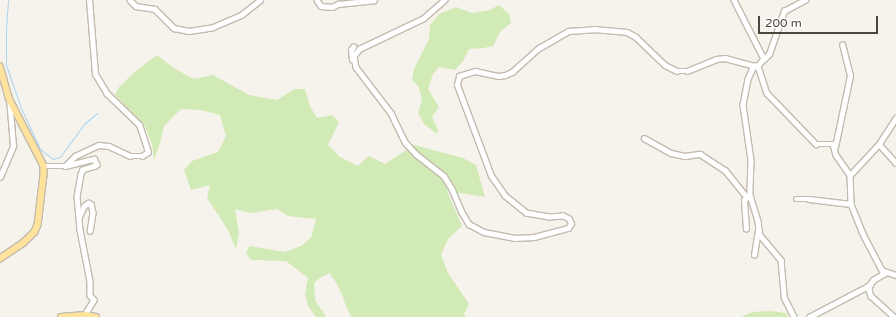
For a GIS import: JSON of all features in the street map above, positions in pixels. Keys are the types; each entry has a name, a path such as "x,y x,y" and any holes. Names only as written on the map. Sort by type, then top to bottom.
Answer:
{"main road":[{"path":"0,66 1,75 9,98 44,166 39,219 35,232 24,243 0,259"},
{"path":"61,317 85,315 96,317"}],"street":[{"path":"65,166 75,156 99,145 110,146 130,156 142,156 148,152 139,125 107,94 95,74 89,0"},
{"path":"130,0 136,6 155,9 174,28 189,31 212,27 241,15 260,0"},
{"path":"317,0 321,6 332,7 338,4 374,0"},
{"path":"356,67 354,56 360,49 412,25 445,0"},
{"path":"734,0 764,59"},
{"path":"746,229 744,200 748,196 751,160 743,105 748,79 768,54 784,11 805,0"},
{"path":"353,46 351,50 353,62 356,67 391,113 405,142 416,154 444,176 469,224 484,232 514,238 534,238 568,228 570,224 569,219 563,216 549,217 526,213 505,196 491,176 458,85 459,76 475,71 498,76 505,75 517,69 540,48 568,31 594,29 627,32 636,37 665,65 677,71 687,70 716,59 725,58 757,66"},
{"path":"842,45 850,76 835,147 836,155 850,175 851,204 863,234 877,257 880,268 886,273 896,275"},
{"path":"757,66 767,93 781,109 816,144 832,144 835,147"},
{"path":"0,177 13,146 9,98"},
{"path":"850,175 879,144 896,118"},
{"path":"644,138 671,153 685,156 700,154 725,170 748,196 759,226 760,235 781,260 784,297 794,317"},
{"path":"879,144 896,163"},
{"path":"44,166 65,166 94,159 96,161 95,166 83,170 77,196 79,219 90,280 90,294 94,300 85,315"},
{"path":"796,200 809,199 851,204"},
{"path":"79,219 84,206 88,203 91,204 93,213 90,231"},
{"path":"754,255 759,226"},
{"path":"809,317 870,285 886,273"},
{"path":"870,285 871,296 894,317"}],"green space":[{"path":"499,5 509,14 511,23 500,32 493,46 469,49 463,61 455,70 439,67 433,74 428,89 439,107 432,117 438,130 437,134 424,124 418,113 422,99 418,86 412,80 414,69 429,39 430,25 439,14 456,7 472,13 490,10"},
{"path":"157,55 175,69 194,79 213,75 249,95 277,100 295,89 305,89 310,106 317,118 332,115 339,122 328,145 340,157 358,166 369,156 385,164 414,145 463,158 476,165 485,197 447,191 462,226 448,239 441,255 448,273 469,304 464,314 466,317 351,317 339,288 330,273 321,277 314,283 315,300 326,317 316,317 308,306 305,294 308,278 286,261 251,260 246,253 250,246 285,252 301,246 311,238 316,219 288,216 277,209 250,213 235,209 239,233 236,249 228,230 207,198 210,185 191,190 184,170 192,161 218,152 226,136 220,115 201,110 181,109 164,126 154,160 152,144 145,126 115,95 119,87 137,70"},
{"path":"770,311 786,313 788,317 741,317 753,312"}],"waterway":[{"path":"8,0 6,65 21,108 40,149 53,159 60,157 84,124 97,113"}]}
